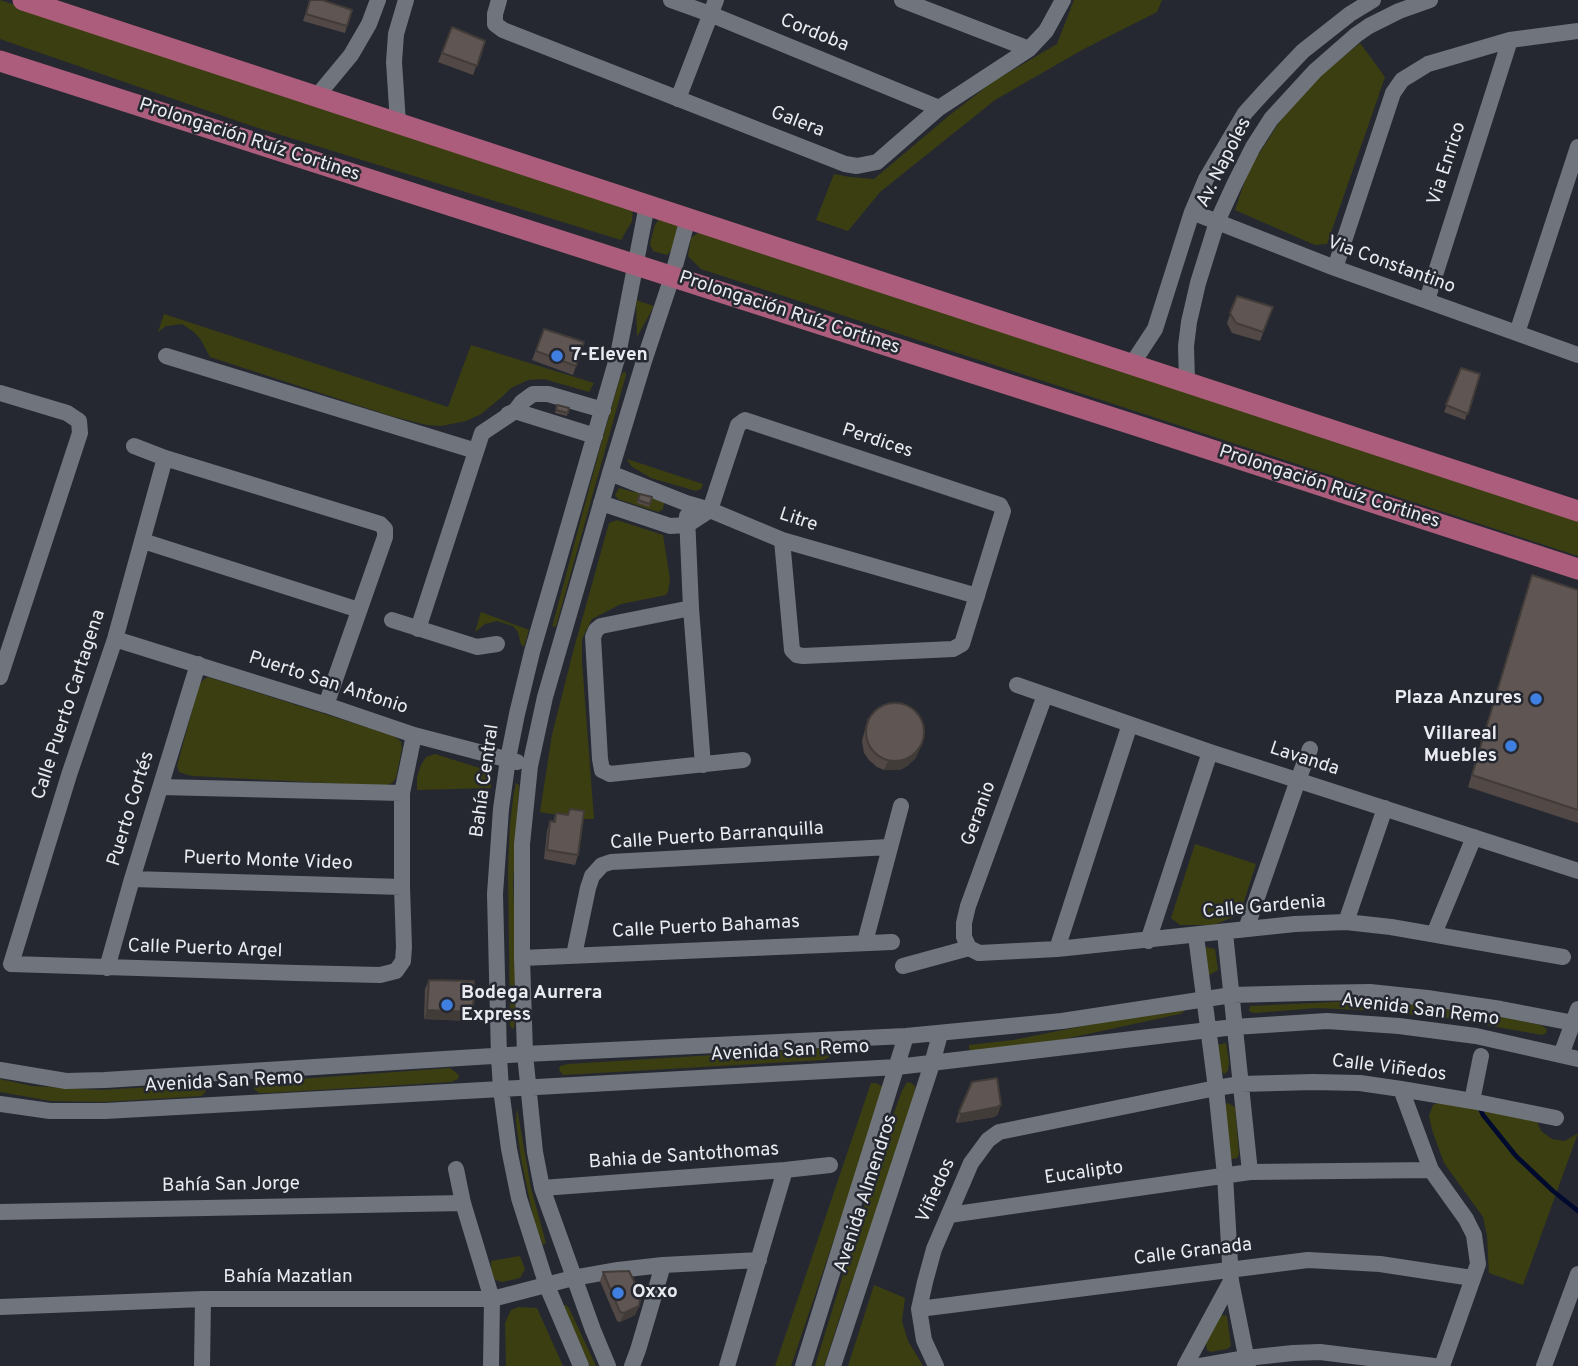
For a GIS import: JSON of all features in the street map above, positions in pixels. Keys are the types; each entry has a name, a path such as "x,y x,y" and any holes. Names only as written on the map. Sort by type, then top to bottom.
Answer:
{"main road":[{"path":"23,0 1578,511"},
{"name":"Prolongación Ruíz Cortines","path":"0,61 1578,569"}],"street":[{"path":"317,96 351,55 369,24 378,0"},
{"path":"398,123 394,62 396,34 406,0"},
{"name":"Galera","path":"499,0 495,24 503,30 845,164 857,166 877,162 939,108 1028,49 1046,31 1063,0"},
{"name":"Cordoba","path":"671,0 713,7 939,108"},
{"path":"902,0 1028,49"},
{"name":"Av. Napoles","path":"1187,382 1186,346 1189,322 1217,222 1243,166 1271,119 1315,71 1363,30 1399,11 1430,0"},
{"path":"1360,4 1363,30"},
{"name":"Av. Napoles","path":"1132,364 1155,329 1192,212 1206,179 1245,113 1303,51 1360,4"},
{"path":"678,99 713,7"},
{"path":"369,24 396,34"},
{"path":"1335,268 1393,93 1402,80 1428,64 1510,40 1578,31"},
{"name":"Via Enrico","path":"1427,300 1510,40"},
{"path":"1517,333 1578,147"},
{"name":"Bahía Central","path":"582,1366 547,1286 519,1198 509,1149 499,1057 495,894 501,808 517,714 618,355 647,205"},
{"name":"Via Constantino","path":"1192,212 1335,268 1578,355"},
{"path":"608,1366 573,1278 542,1188 536,1152 525,1054 522,844 530,766 555,659 688,218"},
{"path":"618,355 644,361"},
{"path":"166,356 476,451"},
{"path":"0,393 67,413 79,421 80,433 0,677"},
{"path":"418,629 482,433 533,394 548,394 603,410"},
{"path":"509,414 595,436"},
{"name":"Perdices","path":"710,510 738,425 745,420 1000,505 1003,515 977,596"},
{"path":"134,446 380,524 385,528 326,705"},
{"name":"Calle Puerto Cartagena","path":"11,964 69,775 115,639 166,458"},
{"name":"Litre","path":"610,473 782,540 977,596"},
{"path":"601,503 670,526 687,525 710,510"},
{"path":"686,503 703,765"},
{"path":"782,540 792,650 797,655 953,649 962,644 977,596"},
{"path":"143,541 359,610"},
{"path":"691,608 601,626 596,630 593,636 600,759 603,770 610,774 743,760"},
{"path":"392,620 477,647 497,644"},
{"name":"Puerto San Antonio","path":"115,639 414,735 530,766"},
{"path":"533,652 555,659"},
{"name":"Puerto Cortés","path":"107,968 198,664"},
{"name":"Lavanda","path":"1017,685 1210,752 1578,871"},
{"name":"Geranio","path":"969,948 964,937 968,906 1045,695"},
{"path":"1057,949 1130,724"},
{"path":"402,887 402,793 414,735"},
{"path":"1246,929 1310,749"},
{"path":"1148,941 1210,752"},
{"path":"161,787 402,793"},
{"path":"865,942 901,806"},
{"path":"1346,922 1385,808"},
{"path":"1434,934 1474,837"},
{"name":"Calle Puerto Barranquilla","path":"574,955 588,888 592,876 602,865 611,862 890,847"},
{"name":"Puerto Monte Video","path":"132,878 402,887"},
{"name":"Calle Puerto Argel","path":"11,964 380,975 396,971 403,961 402,887"},
{"name":"Calle Gardenia","path":"969,948 979,953 1057,949 1295,924 1346,922 1391,927 1563,957"},
{"path":"1225,933 1250,1172"},
{"path":"1196,936 1216,1087 1231,1275 1247,1362"},
{"name":"Calle Puerto Bahamas","path":"522,958 892,942"},
{"path":"902,966 969,948"},
{"name":"Avenida San Remo","path":"0,1104 50,1111 105,1111 226,1088 525,1054 906,1037 1062,1021 1232,995 1370,992 1576,1019"},
{"path":"1561,1055 1576,1019"},
{"name":"Avenida San Remo","path":"0,1070 66,1081 105,1080 226,1088 501,1089 897,1067 1234,1027 1327,1021 1399,1026 1476,1036 1578,1059"},
{"name":"Avenida Almendros","path":"833,1366 940,1034"},
{"name":"Avenida Almendros","path":"803,1366 906,1037"},
{"path":"1472,1101 1480,1056"},
{"name":"Calle Viñedos","path":"1216,1087 1241,1084 1360,1083 1556,1118"},
{"name":"Viñedos","path":"936,1366 924,1340 919,1309 934,1249 971,1163 988,1140 999,1132 1216,1087"},
{"path":"1401,1089 1431,1170 1466,1219 1474,1235 1478,1264 1443,1366"},
{"name":"Bahia de Santothomas","path":"542,1188 830,1165"},
{"path":"456,1169 463,1203 492,1299 491,1366"},
{"path":"727,1366 785,1170"},
{"name":"Eucalipto","path":"949,1215 1250,1172 1431,1170"},
{"name":"Bahía San Jorge","path":"0,1212 463,1203"},
{"name":"Bahía Mazatlan","path":"0,1307 203,1299 492,1299 573,1278 618,1270 759,1260"},
{"name":"Calle Granada","path":"919,1309 1231,1275 1308,1261 1380,1264 1472,1278"},
{"path":"632,1366 663,1265"},
{"path":"1544,1366 1571,1316 1578,1274"},
{"path":"1185,1366 1231,1275"},
{"path":"202,1366 203,1299"},
{"path":"1200,1366 1247,1362 1293,1353 1320,1352 1347,1360 1434,1366"}],"green space":[{"path":"0,0 633,209 632,221 621,240 252,126 0,39"},
{"path":"1074,0 1162,0 1157,12 1082,50 995,100 880,192 848,231 816,220 834,174 874,179 994,81 1057,44"},
{"path":"1360,43 1385,77 1327,244 1315,245 1235,210 1249,169 1282,118 1324,72"},
{"path":"661,216 681,225 667,255 653,251 650,244 655,225"},
{"path":"702,230 1578,517 1578,556 701,269 688,256 691,238"},
{"path":"636,300 654,306 637,337"},
{"path":"164,314 448,407 471,345 594,383 589,392 544,379 528,380 511,388 481,414 466,421 441,426 427,425 391,416 210,357 201,340 182,324 166,326 158,332"},
{"path":"623,372 626,375 572,569 556,626 552,627 600,448"},
{"path":"627,459 703,484 701,489 696,491 651,478 631,466"},
{"path":"619,488 664,503 663,509 658,512 618,499 615,495"},
{"path":"617,520 663,535 670,579 668,592 666,595 621,604 592,619 582,639 582,662 594,819 540,812 552,735 573,652 609,523"},
{"path":"481,612 529,630 524,647 513,626 497,621 485,624 475,632"},
{"path":"208,677 391,735 401,742 402,748 396,778 385,786 192,776 179,772 177,766 199,685"},
{"path":"435,754 492,772 491,788 417,790 421,765 426,757"},
{"path":"516,783 519,788 513,884 516,951 515,1022 512,1029 508,869 510,824"},
{"path":"1195,844 1256,864 1240,914 1214,925 1180,925 1171,918"},
{"path":"1206,947 1215,949 1218,970 1209,975 1206,973 1203,952"},
{"path":"1376,1000 1458,1008 1541,1025 1547,1029 1542,1035 1447,1018 1360,1010 1317,1008 1254,1013 1249,1011 1250,1006"},
{"path":"1180,1009 1185,1011 1060,1040 978,1051 969,1048 969,1045 1013,1040"},
{"path":"1226,1043 1229,1061 1225,1074 1221,1072 1216,1045"},
{"path":"828,1048 832,1055 824,1060 563,1075 559,1070 560,1066 568,1064"},
{"path":"450,1068 459,1075 458,1079 451,1082 269,1093 259,1093 254,1089 257,1082"},
{"path":"0,1079 32,1086 101,1090 202,1084 206,1091 202,1096 104,1102 51,1101 0,1092"},
{"path":"907,1082 915,1086 914,1095 889,1184 847,1295 824,1366 815,1366 888,1129"},
{"path":"871,1083 883,1087 883,1094 791,1366 775,1366"},
{"path":"1445,1099 1536,1119 1541,1131 1552,1139 1565,1141 1578,1133 1523,1285 1489,1273 1483,1217 1444,1163 1432,1130 1429,1116 1433,1105"},
{"path":"1224,1104 1235,1107 1239,1154 1232,1159 1228,1155"},
{"path":"517,1108 531,1188 546,1243 543,1245 535,1225 521,1159"},
{"path":"520,1256 525,1269 520,1278 502,1282 495,1280 491,1272 491,1261"},
{"path":"874,1285 905,1298 902,1321 908,1341 923,1366 848,1366"},
{"path":"564,1305 569,1308 596,1366 590,1366"},
{"path":"519,1307 537,1308 563,1366 506,1366 505,1323 511,1310"},
{"path":"1221,1315 1227,1316 1231,1346 1210,1352 1206,1343"}],"building":[{"path":"310,0 322,0 352,10 347,26 306,14"},
{"path":"452,27 485,41 477,66 442,53"},
{"path":"1237,296 1273,307 1263,332 1236,323 1230,313"},
{"path":"544,329 584,342 576,366 536,351"},
{"path":"1461,368 1480,374 1468,414 1446,405"},
{"path":"557,405 569,408 568,413 556,410"},
{"path":"640,494 652,497 650,504 638,500"},
{"name":"Plaza Anzures","path":"1532,575 1578,590 1578,810 1472,775"},
{"path":"889,703 901,703 916,711 924,726 924,738 916,753 901,761 889,761 874,753 866,738 866,726 874,711"},
{"path":"570,809 584,811 578,855 547,850 550,821 555,822 556,813 568,815"},
{"name":"Bodega Aurrera Express","path":"429,980 474,981 473,1012 427,1010"},
{"path":"997,1078 1001,1105 961,1114 959,1112 972,1082"},
{"name":"Oxxo","path":"629,1271 641,1295 639,1306 624,1313 620,1312 603,1272"}],"waterway":[{"path":"1479,1106 1483,1115 1516,1156 1578,1211"}],"place":[{"name":"7-Eleven","path":"557,356"},
{"name":"Plaza Anzures","path":"1536,699"},
{"name":"Villareal Muebles","path":"1511,746"},
{"name":"Bodega Aurrera Express","path":"447,1005"},
{"name":"Oxxo","path":"618,1293"}]}
